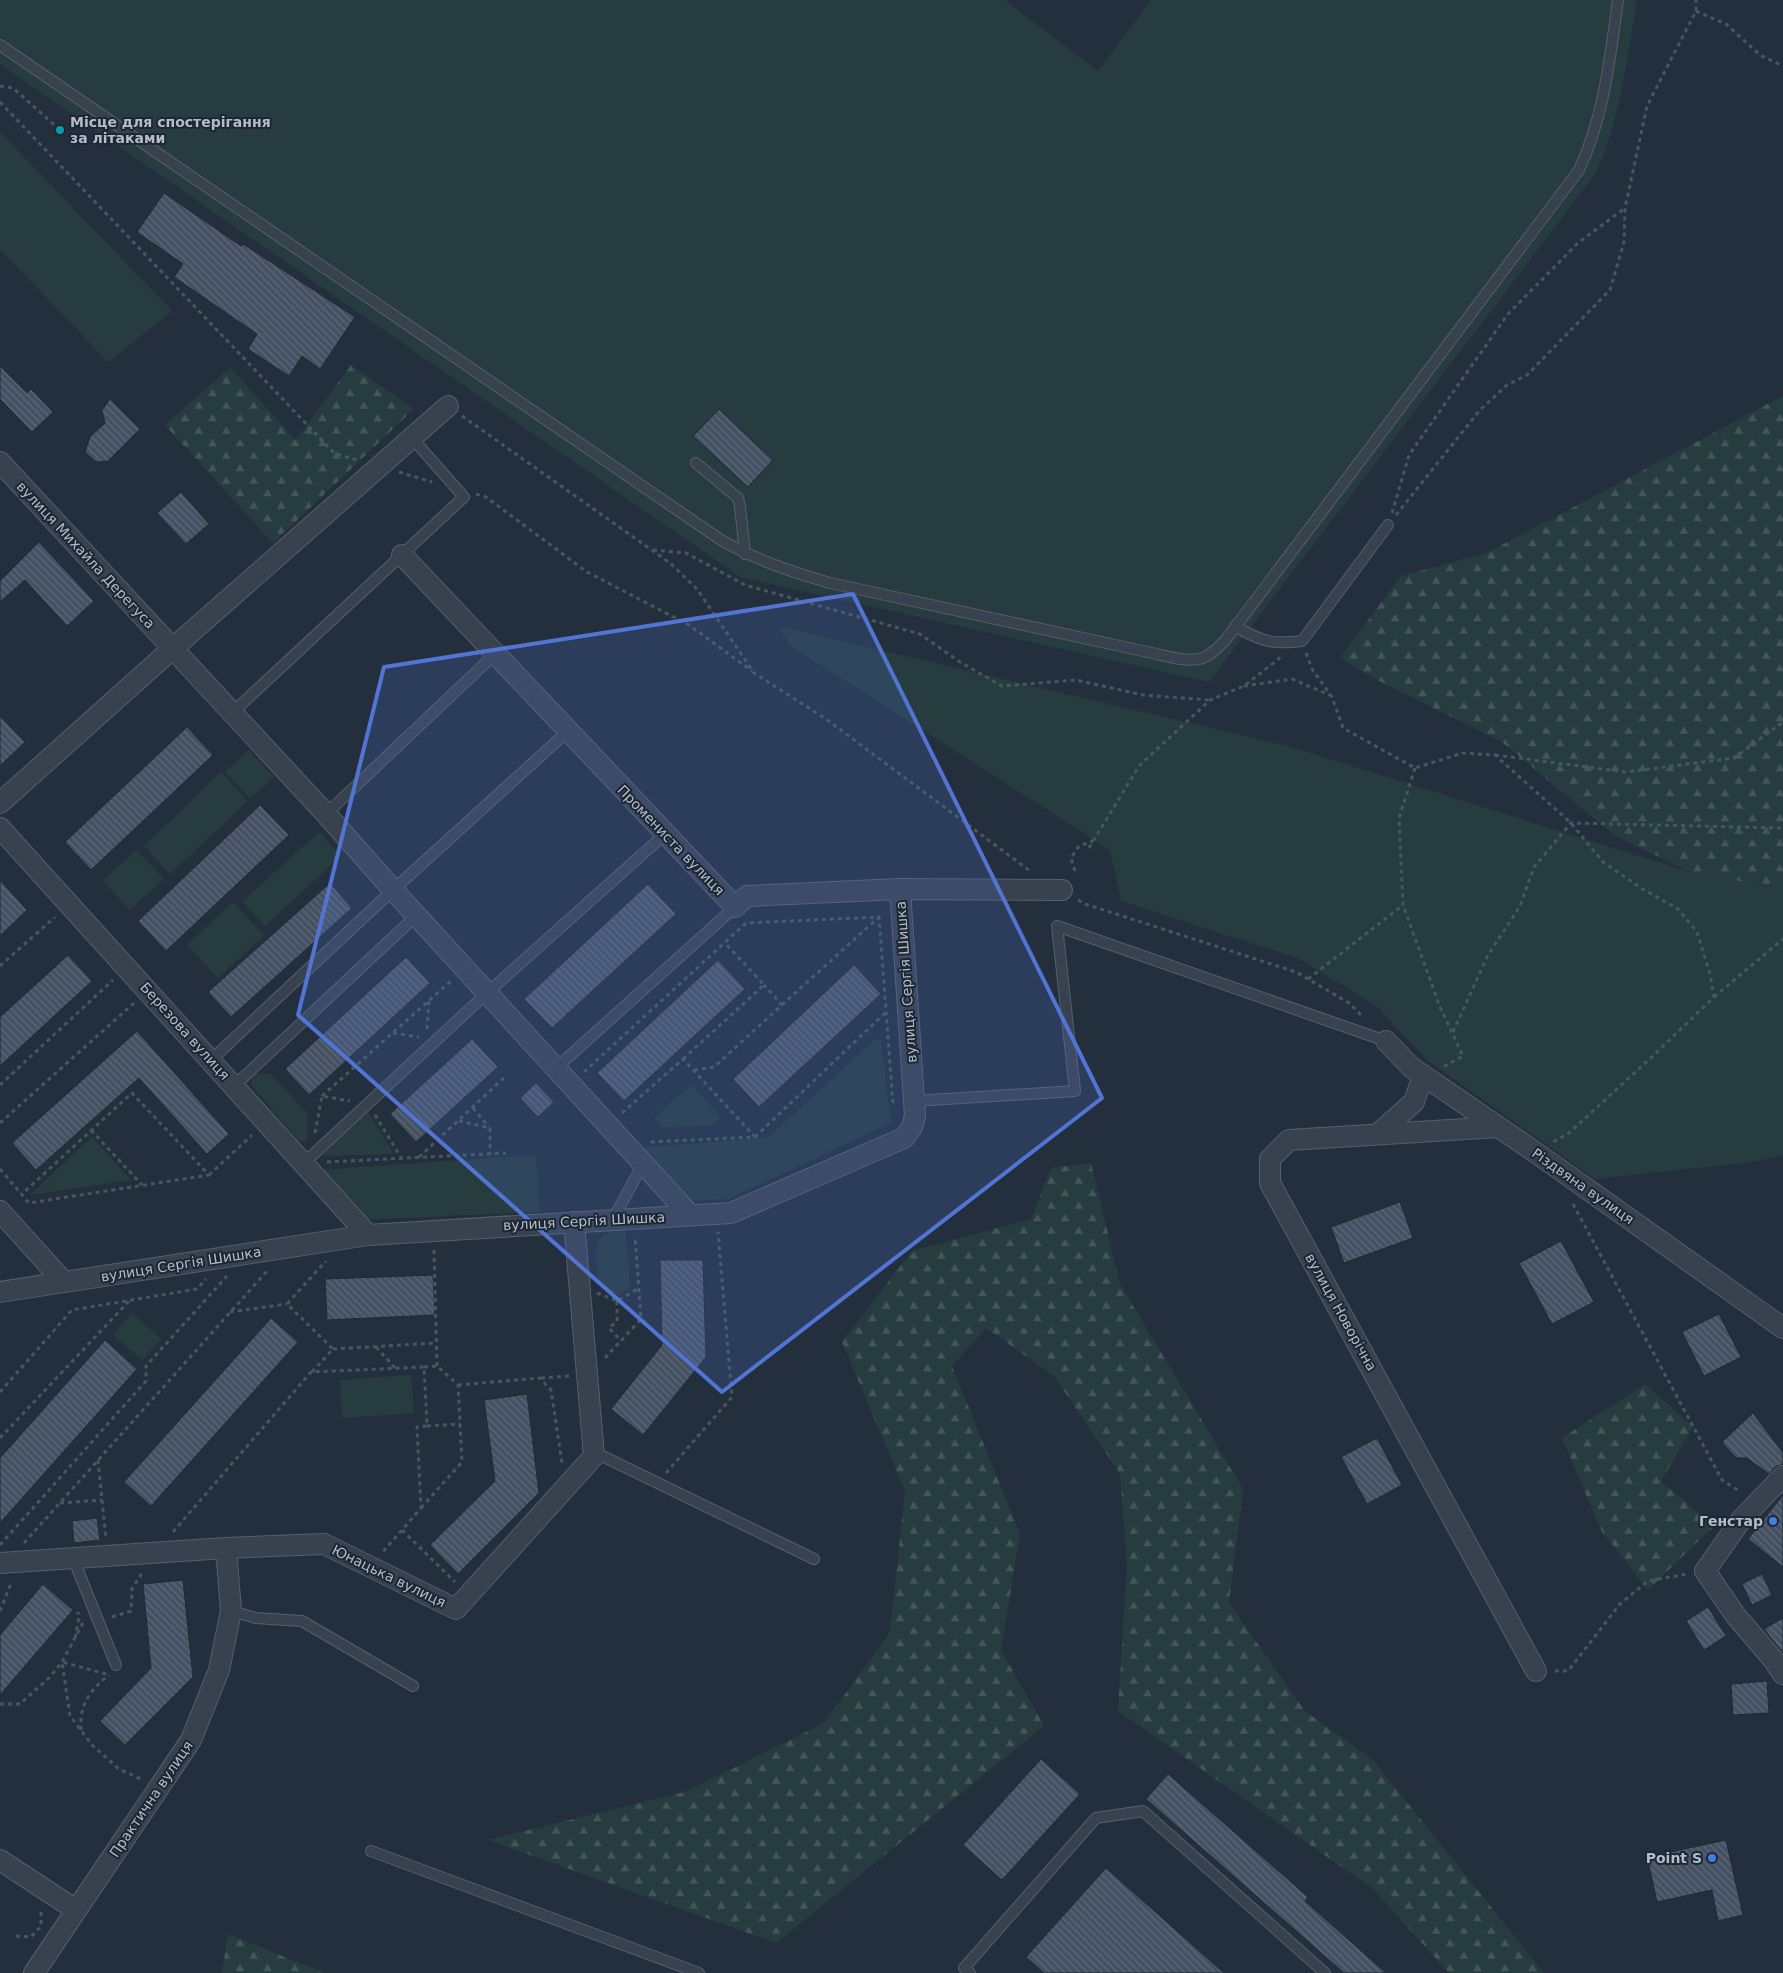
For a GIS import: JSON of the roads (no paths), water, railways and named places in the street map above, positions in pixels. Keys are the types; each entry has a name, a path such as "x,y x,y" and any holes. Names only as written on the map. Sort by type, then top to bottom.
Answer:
{"street":[{"path":"0,803 448,406"},
{"name":"вулиця Михайла Дерегуса","path":"0,462 326,814 555,1069 690,1215"},
{"name":"Промениста вулиця","path":"402,555 735,907 747,896 900,889 1062,890"},
{"name":"Березова вулиця","path":"0,828 368,1235"},
{"name":"вулиця Сергія Шишка","path":"0,1292 368,1235 731,1212 904,1138 912,1127 915,1116 900,889"},
{"name":"Різдвяна вулиця","path":"1386,1041 1417,1071 1535,1152 1783,1328"},
{"path":"1378,1134 1414,1102 1417,1071"},
{"name":"вулиця Новорічна","path":"1498,1127 1290,1140 1270,1159 1270,1183 1536,1671"},
{"path":"0,1211 64,1282"},
{"path":"574,1222 594,1452"},
{"name":"Юнацька вулиця","path":"6,1561 324,1544 456,1609 594,1456 594,1452"},
{"path":"1781,1481 1741,1520 1705,1570 1736,1616 1772,1658 1783,1674"},
{"name":"Практична вулиця","path":"34,1973 191,1740 219,1670 231,1611 226,1548"},
{"path":"0,1860 76,1910"}],"lane":[{"path":"0,45 721,540 745,554 782,569 830,583 1186,659 1203,658 1217,649 1227,638 1578,170 1591,144 1599,119 1618,0"},
{"path":"232,713 464,497 412,438"},
{"path":"696,463 738,498 745,554"},
{"path":"1235,626 1267,642 1282,644 1302,641 1388,526"},
{"path":"326,814 496,654"},
{"path":"211,1060 393,890 568,731"},
{"path":"304,1163 487,993 665,834"},
{"path":"555,1069 735,907"},
{"path":"234,1086 417,915"},
{"path":"914,1101 1074,1091 1057,926 1386,1041"},
{"path":"613,1220 643,1164"},
{"path":"594,1452 814,1559"},
{"path":"72,1558 116,1665"},
{"path":"231,1611 256,1618 302,1621 413,1686"},
{"path":"965,1971 1096,1818 1143,1811 1325,1973"},
{"path":"371,1851 699,1973"}],"place":[{"name":"Місце для спостерігання за літаками","path":"60,130"},
{"name":"Генстар","path":"1773,1521"},
{"name":"Point S","path":"1712,1858"}]}
